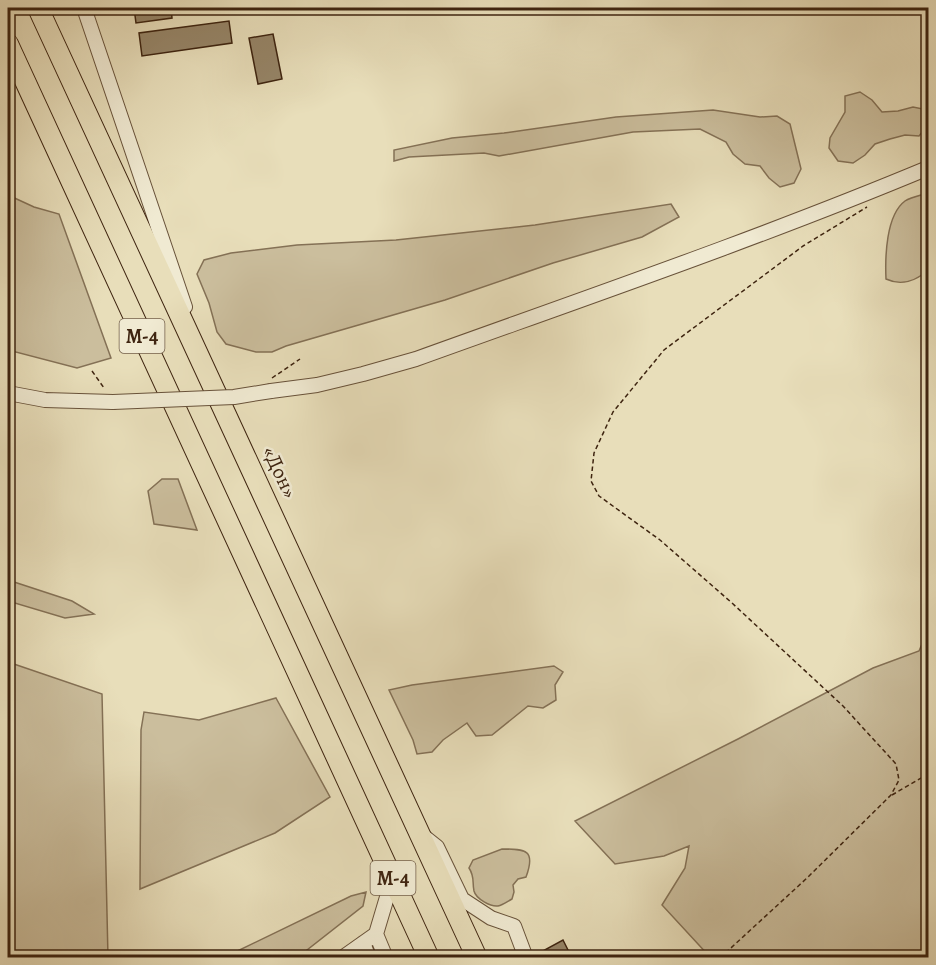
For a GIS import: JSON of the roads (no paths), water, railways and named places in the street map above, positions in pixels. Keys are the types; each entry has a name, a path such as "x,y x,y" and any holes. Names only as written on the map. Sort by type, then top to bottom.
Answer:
{"highway":[{"name":"«Дон»","path":"38,8 477,957"},
{"name":"М-4","path":"8,44 429,957"}],"street":[{"path":"84,8 206,371"},
{"path":"8,393 45,400 113,402 234,397 317,385 363,374 416,359 761,235 928,168"},
{"path":"342,957 376,934 390,887 358,816 357,800"},
{"path":"420,833 437,847 462,899 491,918 514,926 526,957"},
{"path":"376,934 386,957"},
{"path":"363,943 369,957"}]}
